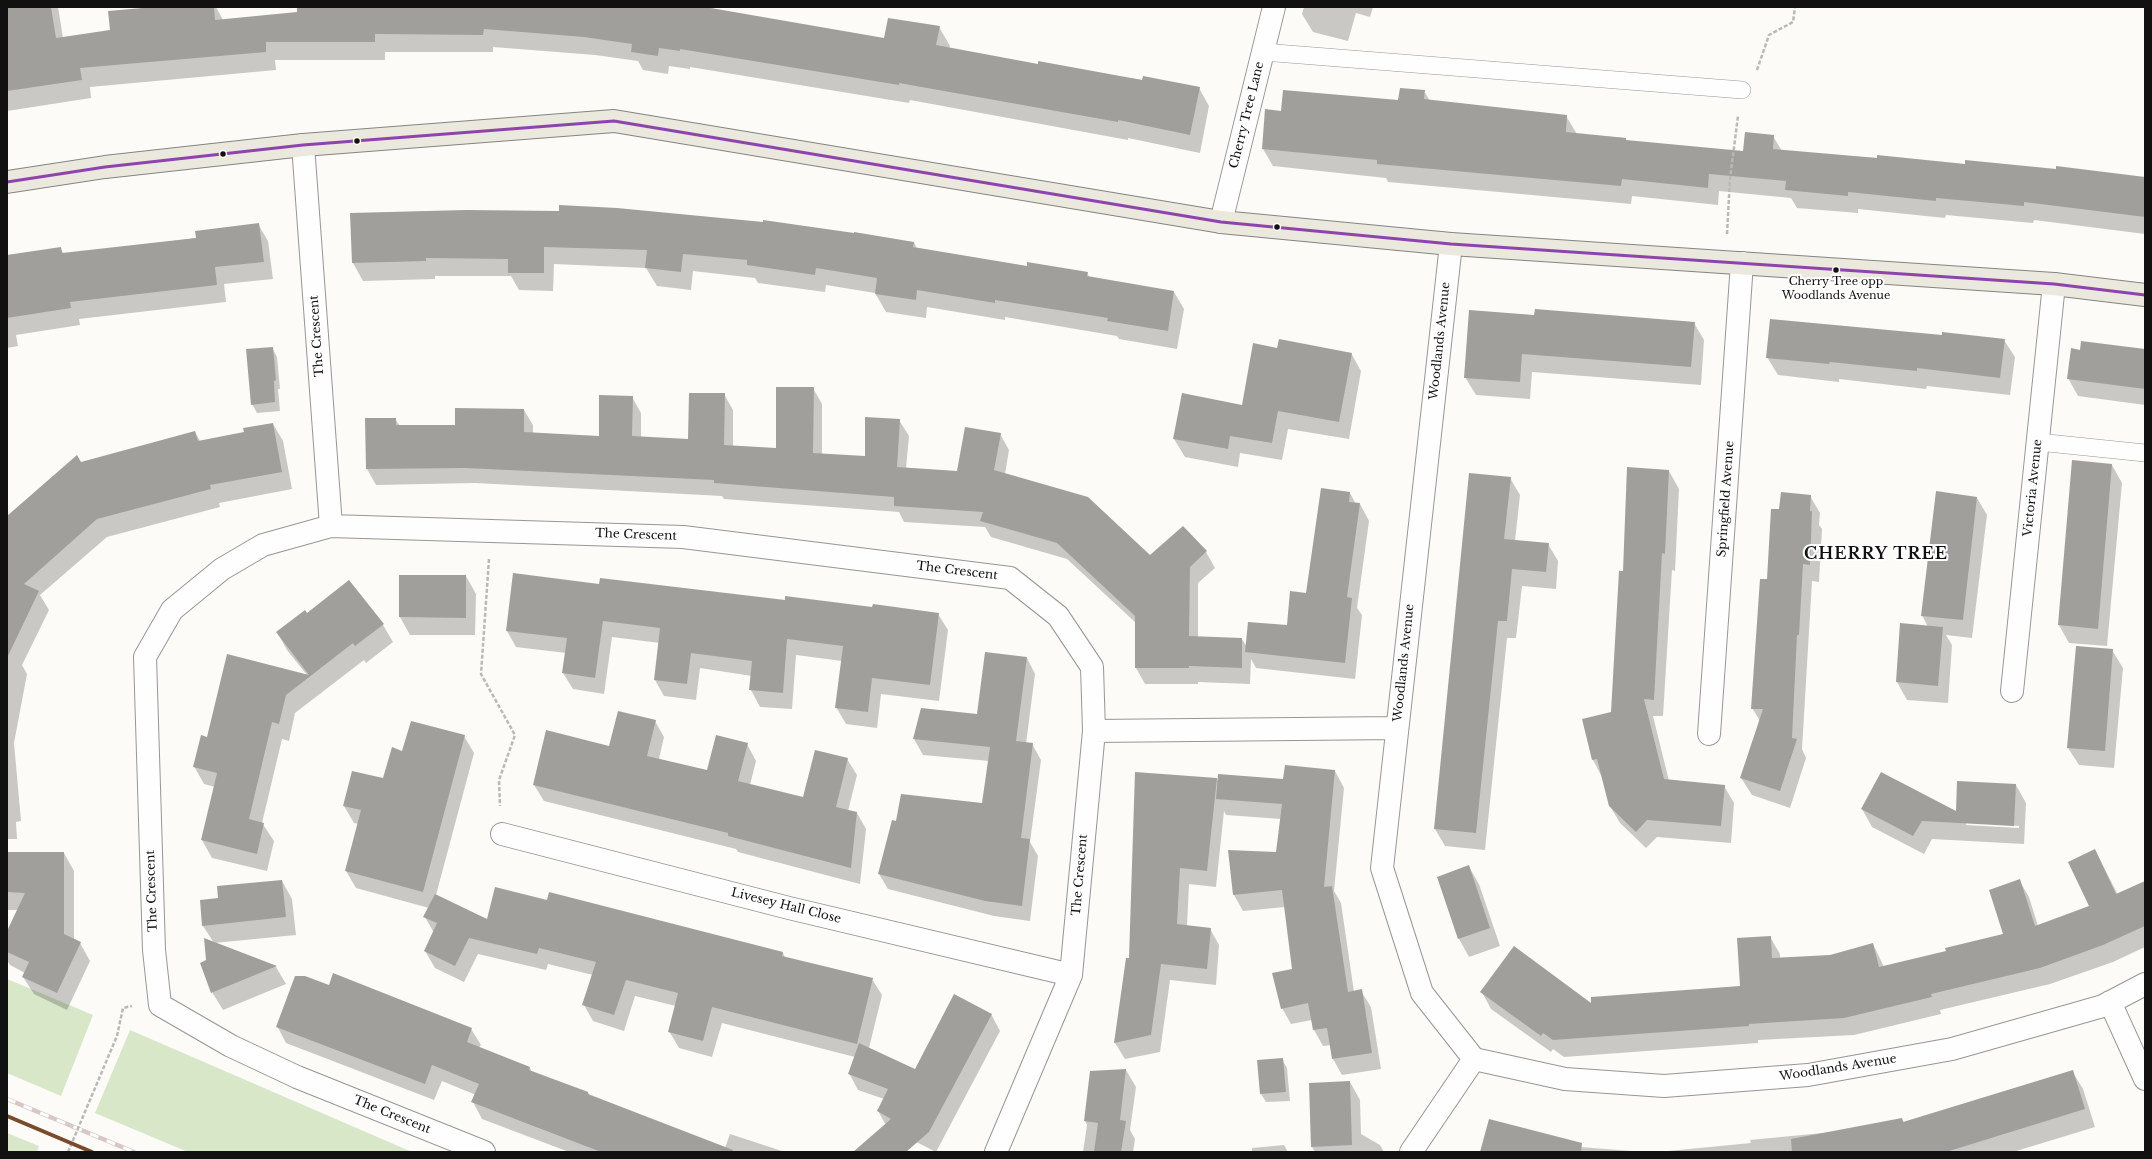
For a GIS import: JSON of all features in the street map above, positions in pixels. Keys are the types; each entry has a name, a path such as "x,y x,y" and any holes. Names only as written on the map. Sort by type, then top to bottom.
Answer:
{"main road":[{"path":"7,182 105,167 303,145 614,121 1221,222 1451,244 2054,284 2145,295"}],"street":[{"name":"Cherry Tree Lane","path":"1221,222 1274,7"},
{"name":"The Crescent","path":"303,145 331,526"},
{"name":"Woodlands Avenue","path":"1451,244 1396,728 1382,868 1422,993 1474,1059 1565,1079 1664,1086 1808,1075 1952,1049 2103,1006 2145,984"},
{"name":"Springfield Avenue","path":"1709,734 1742,264"},
{"name":"Victoria Avenue","path":"2012,691 2054,284"},
{"name":"The Crescent","path":"484,1152 297,1077 231,1046 160,1005 154,950 145,657 172,610 222,569 263,546 331,526 683,537 1010,578 1058,616 1092,667 1094,731 1071,975 996,1152"},
{"path":"1094,731 1396,728"},
{"name":"Livesey Hall Close","path":"502,834 790,908 1071,975"},
{"path":"2110,1002 2145,1079"},
{"path":"1412,1152 1474,1059"}],"lane":[{"path":"1263,52 1742,90"},
{"path":"2038,442 2145,453"}],"path":[{"path":"491,532 481,674 516,736 499,780 502,834"},
{"path":"68,1152 117,1036"}],"green space":[{"path":"7,979 93,1015 61,1096 7,1073"},
{"path":"130,1030 412,1152 188,1152 95,1113"},
{"path":"7,1133 39,1146 37,1152 7,1152"}],"building":[{"path":"7,7 51,7 56,38 110,30 108,11 154,7 214,7 215,20 297,12 297,7 705,7 884,38 888,18 940,26 936,45 1038,64 1038,61 1142,80 1143,76 1200,87 1190,135 1118,120 1118,122 899,83 899,85 680,49 680,51 659,48 658,56 631,52 632,44 584,37 484,29 483,35 375,34 375,42 266,42 266,52 80,68 82,80 7,91"},
{"path":"1400,88 1425,90 1424,99 1567,115 1566,132 1626,138 1626,140 1743,151 1745,132 1774,135 1773,149 1877,158 1877,155 1965,164 1965,160 2056,169 2056,166 2145,177 2145,217 2024,202 2024,206 1936,198 1936,201 1848,192 1848,196 1785,190 1786,181 1709,174 1708,188 1622,179 1621,186 1377,164 1377,160 1262,149 1265,109 1281,111 1283,90 1398,100"},
{"path":"559,205 617,208 763,222 763,220 854,232 914,242 913,247 1027,266 1027,262 1088,272 1087,276 1174,291 1168,331 1107,321 1108,318 995,300 995,303 917,290 916,300 875,294 877,278 816,268 815,275 747,265 747,260 683,254 681,272 645,268 647,250 544,247 544,273 508,273 508,259 426,258 426,261 352,263 350,213 466,210 559,211"},
{"path":"259,223 264,262 215,267 217,285 70,302 71,308 7,318 7,255 61,247 62,253 196,238 195,231"},
{"path":"1535,309 1695,322 1691,367 1522,354 1520,382 1464,378 1469,310 1534,315"},
{"path":"1770,319 1942,335 1942,332 2005,339 2000,378 1917,368 1917,371 1830,362 1829,364 1766,358"},
{"path":"1279,339 1352,353 1339,422 1278,411 1272,443 1230,436 1228,449 1173,439 1182,393 1242,405 1253,343 1277,348"},
{"path":"2081,341 2145,349 2145,389 2067,379 2071,348 2080,350"},
{"path":"273,347 276,380 274,381 275,402 251,405 246,349"},
{"path":"776,387 814,387 813,453 865,456 865,417 900,419 897,467 957,471 965,427 1001,433 994,470 1088,497 1150,555 1183,526 1207,551 1190,567 1189,636 1242,638 1242,668 1189,666 1189,668 1135,668 1135,616 1057,543 980,521 983,512 894,506 894,497 714,483 714,480 466,468 366,469 365,418 396,418 396,425 455,425 455,408 524,409 524,432 599,436 599,395 633,396 632,436 688,439 689,393 725,393 724,445 776,448"},
{"path":"273,423 282,472 210,485 211,489 97,519 24,584 39,591 7,658 7,516 77,455 81,462 195,431 198,441 244,432 243,428"},
{"path":"2072,460 2112,464 2098,629 2058,625"},
{"path":"1627,467 1669,470 1665,554 1662,553 1654,700 1644,699 1664,779 1725,785 1721,826 1647,820 1636,832 1609,806 1597,759 1592,760 1582,719 1611,712 1619,571 1623,571"},
{"path":"1469,473 1511,477 1504,539 1549,543 1546,572 1512,569 1507,621 1498,621 1476,833 1434,829"},
{"path":"1321,488 1350,492 1349,502 1360,503 1347,597 1352,598 1345,663 1245,652 1248,622 1287,625 1290,591 1306,593"},
{"path":"1936,491 1977,497 1963,620 1921,616"},
{"path":"1781,492 1811,495 1810,511 1812,511 1810,565 1803,564 1799,635 1797,635 1792,738 1797,739 1780,791 1740,778 1763,709 1751,709 1760,579 1767,579 1771,509 1779,509"},
{"path":"513,573 599,584 600,578 785,600 785,596 872,607 873,604 939,613 930,685 872,678 868,712 835,708 843,646 787,639 783,693 749,690 752,661 691,653 687,684 654,680 660,628 603,621 595,678 562,673 567,638 506,631"},
{"path":"399,575 466,575 466,618 399,617"},
{"path":"349,580 384,624 355,646 353,643 286,695 279,724 272,722 249,819 264,823 257,854 201,840 217,773 193,767 201,735 207,737 227,654 309,675 276,632 305,610 307,613"},
{"path":"1900,623 1943,627 1938,686 1896,682"},
{"path":"2076,646 2113,649 2105,751 2067,748"},
{"path":"985,652 1027,657 1016,741 1033,743 1021,838 1030,839 1022,906 985,901 878,874 892,820 896,821 901,794 982,803 990,747 913,739 921,708 977,714"},
{"path":"618,711 656,720 647,756 707,770 716,735 748,743 738,781 803,797 815,750 848,758 836,807 857,812 851,868 728,836 728,833 533,785 546,730 609,746"},
{"path":"411,721 465,735 423,892 345,871 361,810 343,806 352,771 383,778 392,747 402,751"},
{"path":"1285,765 1335,770 1324,887 1332,886 1348,992 1362,989 1372,1053 1332,1059 1327,1028 1313,1030 1308,1003 1281,1009 1272,973 1292,969 1282,890 1233,895 1228,850 1276,852 1282,804 1216,799 1218,774 1283,779"},
{"path":"1135,772 1217,778 1207,871 1180,868 1177,924 1211,928 1207,969 1161,964 1151,1035 1114,1043 1126,958 1129,958"},
{"path":"1881,772 1956,811 1957,781 2016,784 2014,826 1922,821 1913,836 1861,809"},
{"path":"2095,849 2116,894 2145,881 2145,926 2103,945 2040,968 1931,994 1932,997 1844,1018 1553,1040 1543,1033 1541,1036 1480,992 1514,946 1591,1003 1591,997 1740,986 1737,938 1771,936 1772,958 1830,955 1873,943 1879,967 1946,951 1945,948 2003,934 1989,890 2020,879 2035,926 2089,906 2068,862"},
{"path":"7,852 64,852 64,934 81,942 57,993 22,977 29,962 7,952 7,931 25,893 7,892"},
{"path":"1469,865 1490,928 1458,939 1437,877"},
{"path":"282,880 286,917 202,926 200,900 218,898 217,886"},
{"path":"495,887 547,900 549,892 783,952 782,956 873,978 857,1044 712,1007 703,1041 668,1032 678,993 626,980 614,1015 582,1005 596,962 539,948 537,954 469,938 455,966 424,951 437,923 423,917 435,894 487,919"},
{"path":"204,938 277,966 211,993 200,963 206,960"},
{"path":"333,973 472,1028 467,1042 530,1067 529,1070 733,1150 733,1152 601,1152 471,1102 479,1084 432,1065 425,1084 276,1027 295,976 305,976 329,985"},
{"path":"954,994 992,1014 929,1132 906,1152 853,1152 891,1119 877,1111 888,1089 848,1074 859,1043 915,1069"},
{"path":"1283,1058 1286,1092 1260,1094 1257,1060"},
{"path":"1126,1069 1120,1120 1126,1121 1121,1152 1094,1152 1098,1123 1084,1121 1090,1071"},
{"path":"2073,1070 2085,1109 1946,1152 1792,1152 1791,1139 1902,1118 1903,1122"},
{"path":"1350,1081 1352,1145 1311,1147 1309,1083"},
{"path":"1489,1119 1582,1143 1581,1152 1480,1152"}],"railway":[{"path":"7,1099 134,1152"}],"transit line":[{"path":"7,182 105,167 303,145 614,121 1221,222 1451,244 2054,284 2145,295"},
{"path":"7,1116 92,1152"}],"place":[{"name":"Cherry Tree opp Woodlands Avenue","path":"1836,270"}],"district":[{"name":"CHERRY TREE","path":"1876,554"}]}
